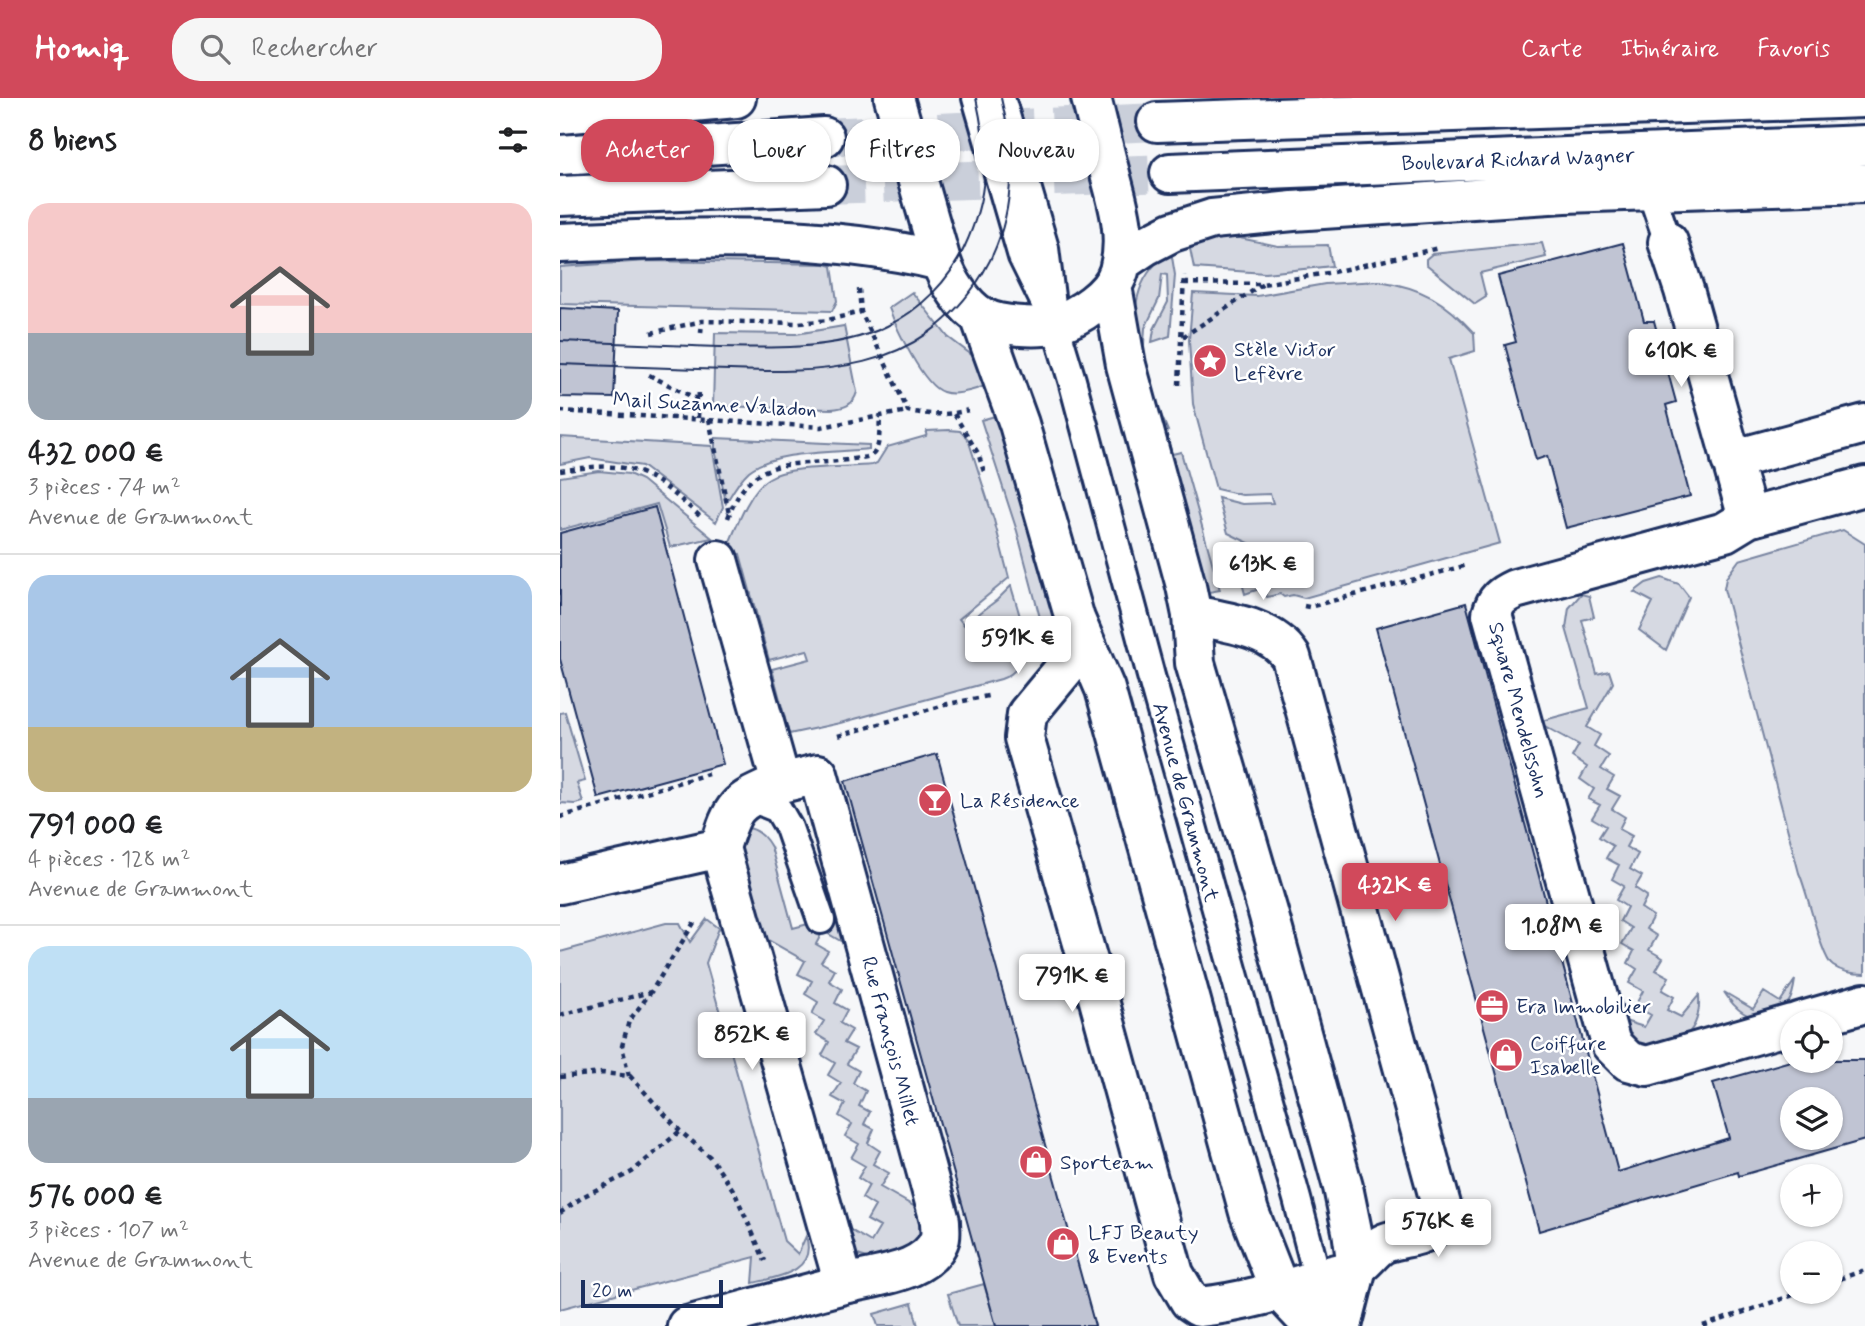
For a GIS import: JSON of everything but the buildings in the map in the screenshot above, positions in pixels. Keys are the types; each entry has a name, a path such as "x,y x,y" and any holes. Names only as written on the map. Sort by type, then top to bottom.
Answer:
{"main road":[{"path":"560,114 736,98"},
{"path":"894,98 941,261 951,284 980,316 1019,424 1075,619 1105,689 1249,1212 1280,1291 1313,1326"},
{"path":"1090,98 1120,213 1124,239 1116,274 1126,365 1192,615 1195,663 1268,912 1343,1187 1352,1230 1357,1267 1342,1326"},
{"path":"1157,122 1864,98"},
{"path":"560,155 728,144"},
{"name":"Boulevard Richard Wagner","path":"1170,173 1865,145"},
{"path":"980,316 1021,326 1055,324 1084,309 1145,246 1172,232 1212,219 1293,211 1650,189 1865,183"},
{"path":"560,196 826,185"},
{"path":"560,243 663,238 781,241 860,246 941,261"},
{"path":"1668,242 1684,289 1748,518 1865,486"},
{"path":"1731,460 1865,424"},
{"name":"Square Mendelssohn","path":"1748,518 1725,532 1515,589 1500,596 1494,604 1492,614 1611,1044 1628,1061 1647,1066 1780,1027"},
{"path":"687,1326 844,1284 720,848 734,808 768,778 721,548"},
{"path":"1085,644 1027,714 1024,738 1174,1274 1190,1301 1199,1307 1223,1305 1280,1291 1357,1267 1384,1244 1427,1231 1435,1226 1441,1216 1441,1205 1291,657 1283,645 1244,626 1192,615"},
{"name":"Rue François Millet","path":"768,778 818,774 940,1221 940,1238 926,1259 914,1266 844,1284"},
{"path":"560,884 720,848"},
{"path":"1841,1010 1865,1003"}],"lane":[{"name":"Avenue de Grammont","path":"976,98 1022,257 1055,324"},
{"name":"Avenue de Grammont","path":"1001,98 1045,248 1055,324 1293,1186 1329,1326"},
{"path":"1650,189 1668,242"},
{"path":"768,778 778,809 789,828 821,920"}],"path":[{"path":"1181,350 1183,269"},
{"path":"1182,337 1263,284"},
{"path":"651,333 702,321 799,323 828,320 860,312 908,411"},
{"path":"701,333 702,321"},
{"path":"649,375 699,400"},
{"path":"698,418 699,388"},
{"name":"Mail Suzanne Valadon","path":"560,411 821,427 908,411 932,416 954,414"},
{"path":"721,548 729,515 746,485 773,467 787,463 838,462 869,456 874,453 877,445 880,416"},
{"path":"709,419 729,515"},
{"path":"560,471 593,466 622,467 663,483 721,548"},
{"path":"1296,605 1309,607 1464,566 1515,589"},
{"path":"835,737 948,704 996,694"},
{"path":"560,817 768,778"},
{"path":"732,892 692,923 651,992 629,1021 622,1046 630,1076 680,1131 710,1157 734,1191 759,1243 780,1301"},
{"path":"560,1015 651,992"},
{"path":"560,1077 602,1073 630,1076"},
{"path":"560,1213 584,1196 632,1172 680,1131"},
{"path":"1843,1278 1865,1270"},
{"path":"1703,1326 1780,1300"}],"shaded area":[{"path":"1230,236 1278,246 1328,245 1332,266 1265,273 1194,268 1189,244 1202,239"},
{"path":"1542,243 1546,257 1480,273 1486,297 1475,304 1426,264 1426,259 1432,254"},
{"path":"1171,251 1175,275 1170,336 1152,342 1154,329 1168,302 1167,275 1162,274 1159,299 1145,328 1144,344 1133,347 1136,305 1143,282 1159,261"},
{"path":"647,261 825,264 832,266 837,301 832,311 560,304 560,267"},
{"path":"1379,281 1421,292 1443,304 1474,333 1475,351 1449,359 1500,543 1304,598 1293,595 1284,597 1280,594 1267,597 1262,588 1245,594 1232,545 1266,560 1284,562 1283,553 1257,547 1228,533 1218,498 1242,504 1273,503 1270,494 1242,495 1216,489 1193,404 1189,340 1193,293 1257,296 1325,284"},
{"path":"912,292 948,337 977,359 992,384 949,393 935,387 927,379 911,355 889,308"},
{"path":"844,326 857,392 847,405 831,409 713,406 715,333 796,334"},
{"path":"1154,398 1168,431 1166,432 1172,454 1181,452 1220,590 1209,592 1200,586"},
{"path":"1002,414 1057,617 1052,619 1054,630 1044,633 1017,531 981,420"},
{"path":"927,431 960,431 968,439 1009,578 959,619 964,625 1011,586 1024,638 1021,662 1013,672 1001,679 840,723 789,734 772,669 810,659 807,650 769,660 740,554 723,558 748,503 761,484 778,474 804,469 872,465 877,463 887,447 926,436"},
{"path":"560,437 712,446 723,507 716,522 642,466 590,458 560,464"},
{"path":"715,438 869,445 869,449 774,459 749,471 726,503"},
{"path":"599,471 629,474 642,480 712,538 670,547 657,504 560,530 560,477"},
{"path":"1843,530 1865,544 1865,974 1833,966 1819,938 1799,873 1724,589 1726,578 1739,560"},
{"path":"1662,578 1679,584 1689,597 1666,650 1639,630 1653,602 1634,592 1646,583"},
{"path":"1581,594 1589,596 1594,617 1582,620 1597,674 1609,671 1613,683 1587,727 1600,735 1594,746 1609,756 1601,769 1614,777 1607,789 1620,796 1612,809 1625,817 1619,829 1632,836 1626,847 1638,854 1630,869 1642,876 1635,888 1647,896 1641,908 1653,916 1646,929 1657,936 1649,950 1663,958 1656,970 1669,977 1662,990 1674,997 1667,1010 1681,1017 1699,995 1698,1011 1688,1034 1667,1044 1641,1044 1626,1040 1615,1018 1644,1027 1651,1015 1635,1006 1643,991 1629,983 1637,969 1628,963 1634,951 1622,944 1631,928 1620,921 1627,907 1616,900 1624,886 1612,879 1619,865 1606,858 1613,846 1599,837 1606,826 1592,818 1600,805 1588,799 1594,789 1580,779 1587,767 1572,757 1579,745 1537,722 1589,708 1566,628 1569,608"},
{"path":"565,712 585,781 577,783 583,802 575,804 560,803 560,713"},
{"path":"747,828 761,834 771,847 793,928 842,915 851,947 823,931 816,944 828,951 821,962 835,970 829,981 842,989 835,1003 847,1010 840,1023 852,1030 844,1043 856,1049 847,1064 859,1071 853,1083 866,1091 859,1106 870,1112 864,1124 874,1129 868,1143 880,1151 873,1164 889,1173 880,1187 924,1212 925,1219 917,1246 885,1256 867,1258 853,1251 848,1242 842,1225 871,1242 880,1227 867,1220 875,1206 862,1198 869,1185 858,1178 865,1166 851,1158 859,1144 845,1136 852,1124 839,1116 845,1104 832,1097 841,1083 828,1075 835,1063 822,1055 829,1042 816,1034 824,1021 812,1014 818,1002 805,994 812,981 798,974 805,961 763,937 740,856 739,836"},
{"path":"707,919 719,928 706,963 784,1241 798,1254 806,1236 806,1258 793,1271 753,1283 755,1257 560,1309 560,952 666,923 680,923 690,942"},
{"path":"1795,980 1793,993 1786,1005 1762,1016 1743,1013 1724,992 1753,1009 1764,992 1780,1002"},
{"path":"984,1284 996,1326 958,1326 948,1294"},
{"path":"912,1303 918,1326 878,1326 874,1314"}],"tunnel":[{"path":"831,137 1157,122"},
{"path":"826,185 1170,173"}],"tram line":[{"path":"560,341 740,348 818,345 866,335 911,312 942,283 958,260 978,210 985,157 976,98"},
{"path":"560,364 780,371 820,369 857,363 893,352 926,335 956,309 983,273 1001,232 1010,188 1009,143 1001,98"}],"place":[{"name":"Stèle Victor Lefèvre","path":"1210,361"},
{"name":"La Résidence","path":"935,800"},
{"name":"Era Immobilier","path":"1492,1006"},
{"name":"Coiffure Isabelle","path":"1506,1055"},
{"name":"Sporteam","path":"1036,1162"},
{"name":"LFJ Beauty & Events","path":"1063,1244"}]}
